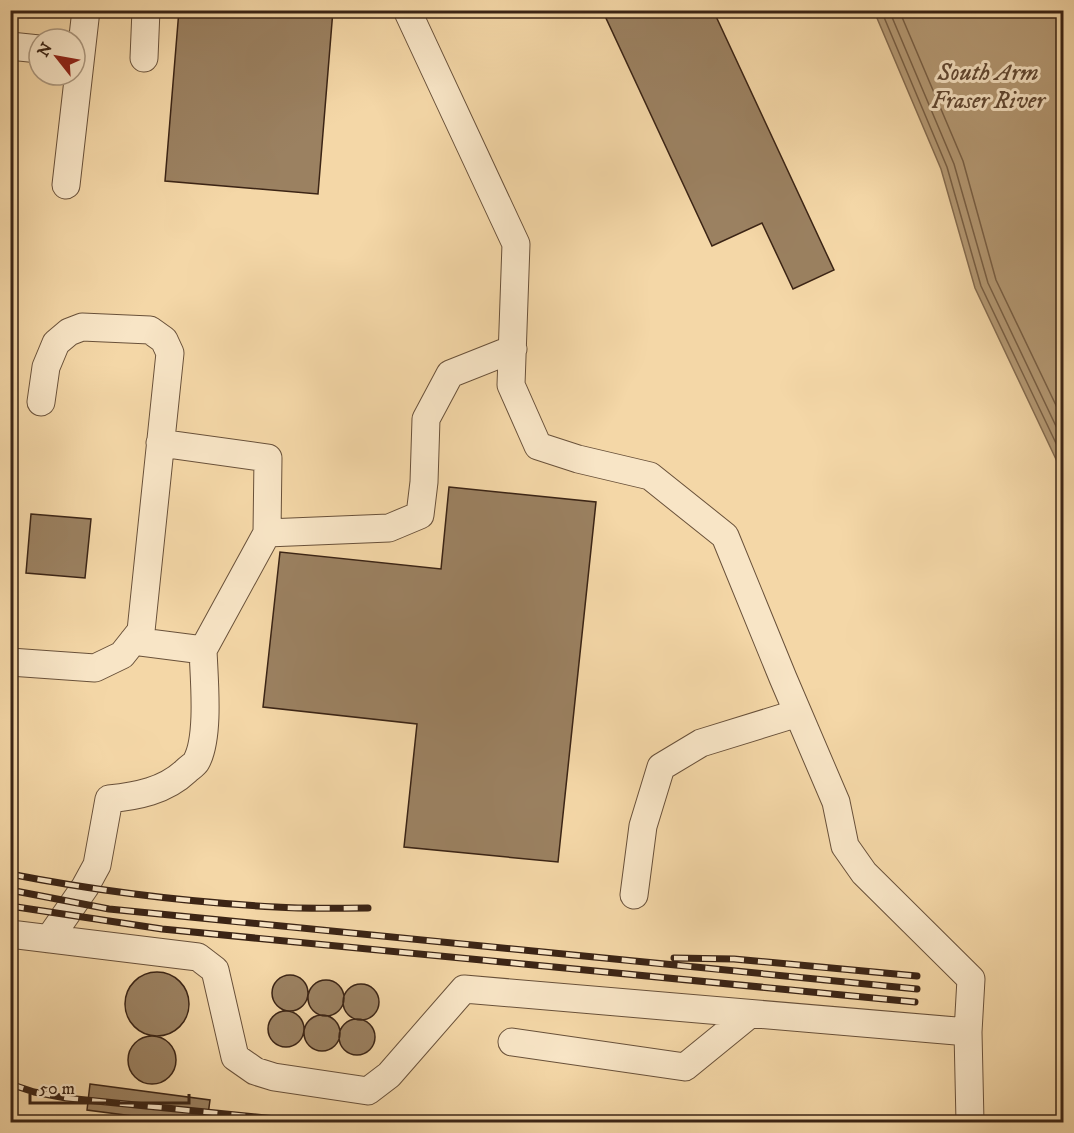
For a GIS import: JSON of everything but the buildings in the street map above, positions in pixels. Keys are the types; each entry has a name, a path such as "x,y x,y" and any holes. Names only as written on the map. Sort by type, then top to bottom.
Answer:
{"lane":[{"path":"83,27 86,10"},
{"path":"144,58 146,10"},
{"path":"407,10 516,244 511,384 538,446 578,459 650,476 725,536 836,802 845,846 864,873 971,979 968,1032 970,1122"},
{"path":"10,46 27,48"},
{"path":"66,185 76,87"},
{"path":"10,662 95,668 122,656 141,631 170,353 164,340 150,330 82,327 69,332 56,343 46,367 41,402"},
{"path":"267,533 389,528 420,515 424,482 426,419 450,374 513,349"},
{"path":"50,939 97,865 109,799 131,797 175,782 196,762 205,717 203,650 267,533 268,458 160,443"},
{"path":"133,641 203,650"},
{"path":"634,895 643,826 661,767 701,743 798,713"},
{"path":"10,934 198,957 215,970 235,1057 255,1071 274,1077 368,1091 389,1075 464,989 968,1032"},
{"path":"512,1042 685,1067 750,1014"}],"water":[{"name":"South Arm Fraser River","path":"874,11 1063,11 1063,474 975,288 941,169"}],"railway":[{"path":"10,874 109,891 209,902 287,908 368,908"},
{"path":"10,890 109,909 917,989"},
{"path":"10,906 162,929 915,1002"},
{"path":"674,958 734,959 917,976"},
{"path":"10,1084 34,1092 66,1098 305,1122"}]}
